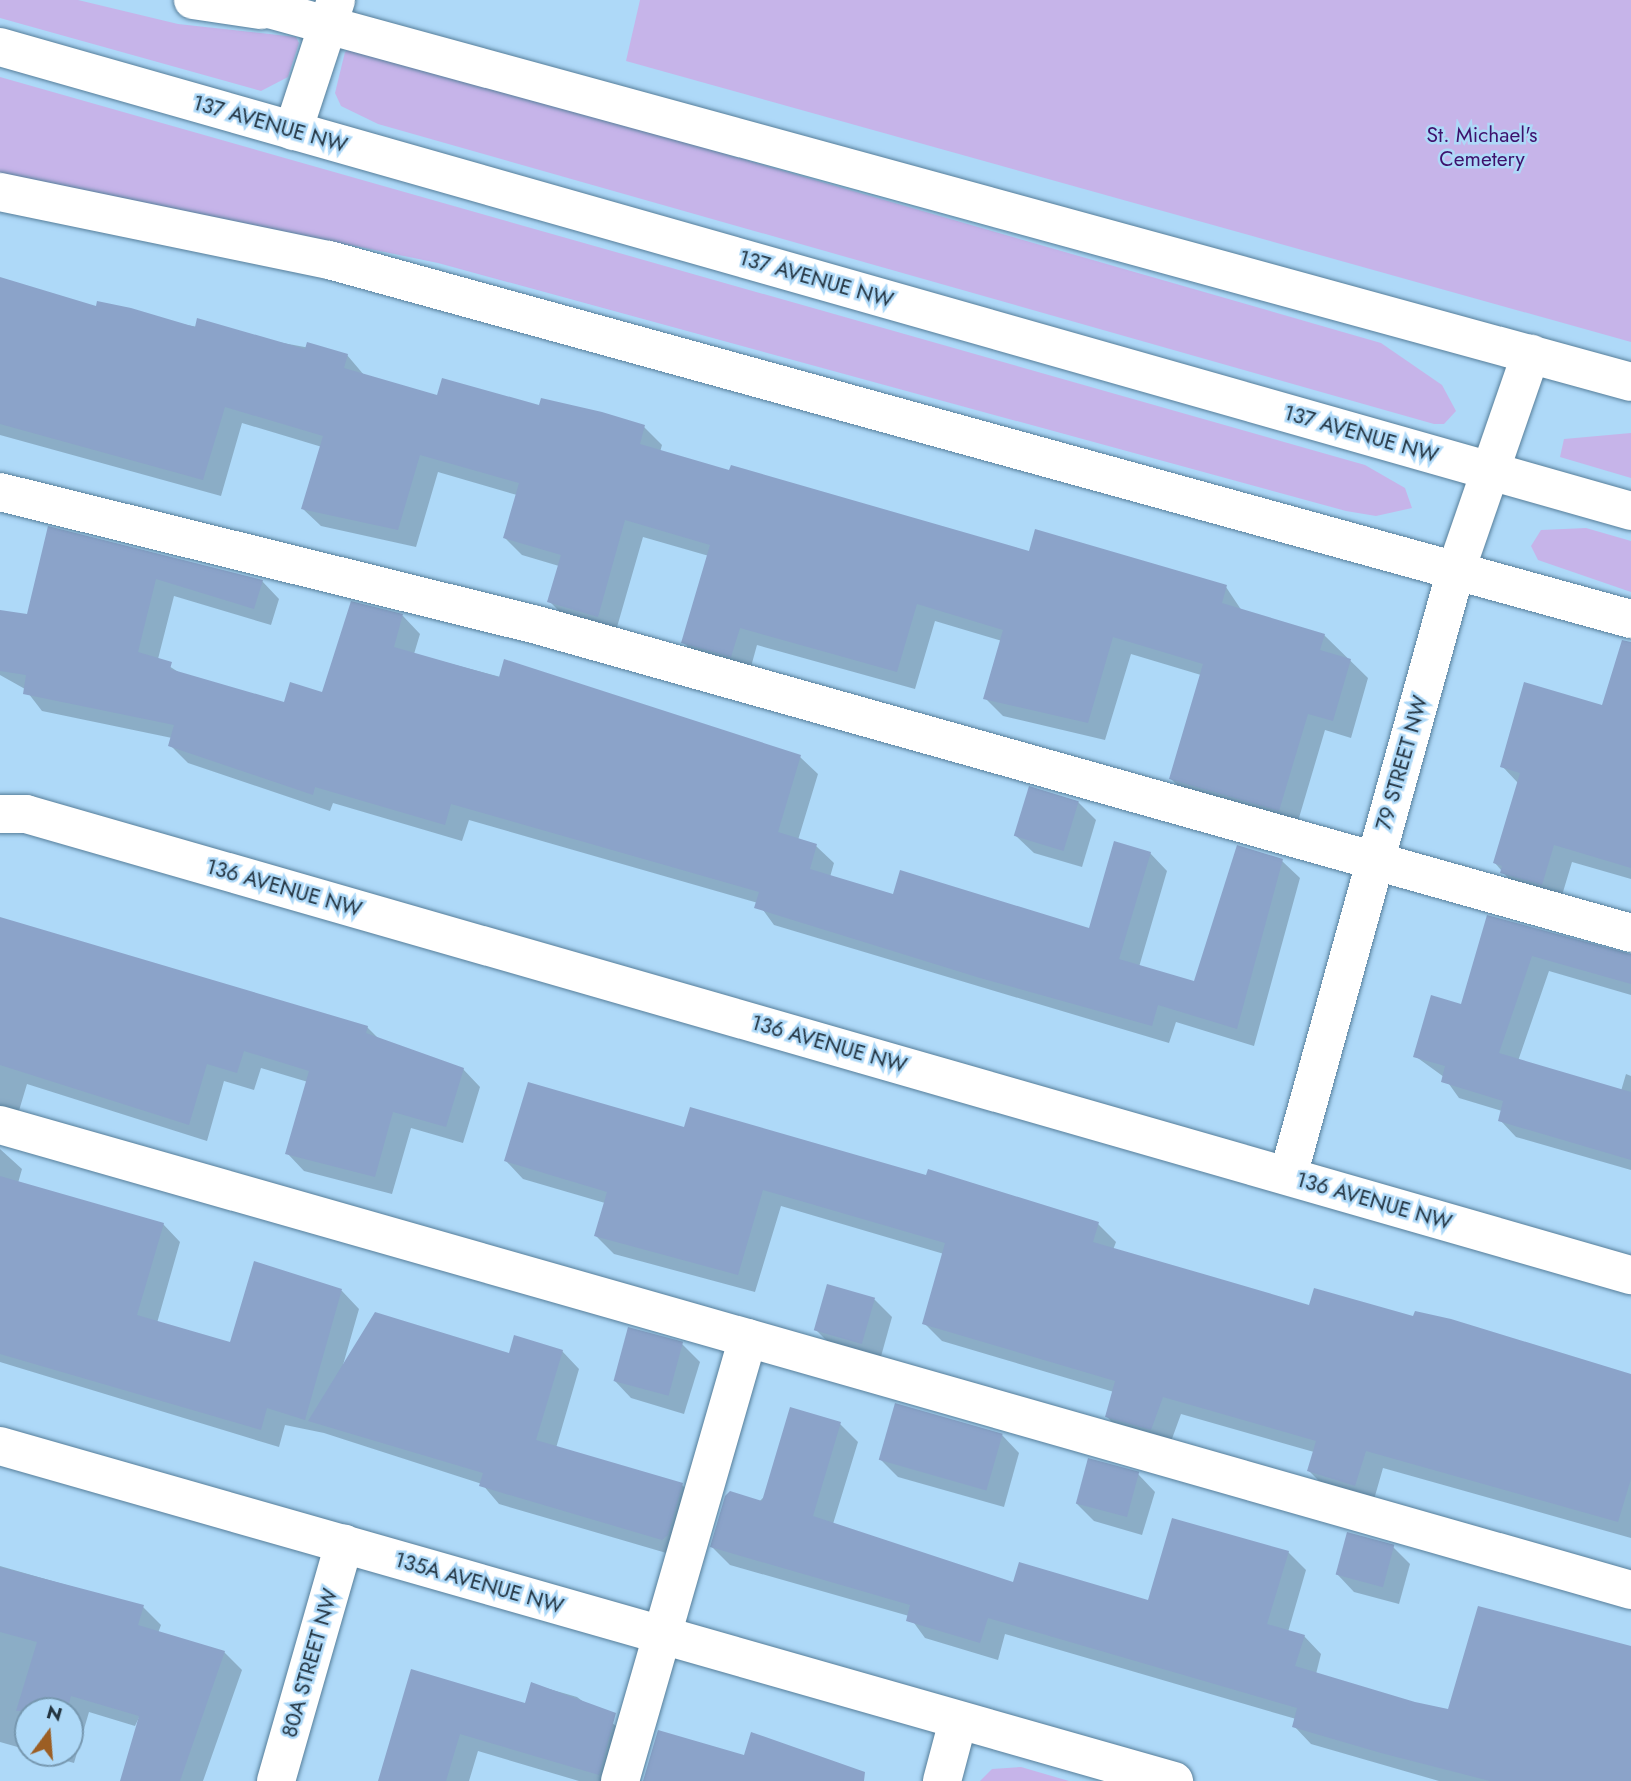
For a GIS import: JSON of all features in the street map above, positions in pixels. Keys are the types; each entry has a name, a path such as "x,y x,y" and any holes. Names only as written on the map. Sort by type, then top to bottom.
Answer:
{"street":[{"path":"193,0 274,12 332,13 1631,383"},
{"path":"236,0 274,12"},
{"path":"293,131 332,13"},
{"name":"137 AVENUE NW","path":"0,47 1631,511"},
{"path":"0,192 329,260 1631,619"},
{"name":"79 STREET NW","path":"1288,1176 1456,570 1493,471 1531,354"},
{"path":"0,492 537,625 1631,933"},
{"name":"136 AVENUE NW","path":"13,814 1631,1275"},
{"path":"0,1125 1631,1590"},
{"path":"620,1781 748,1338"},
{"name":"135A AVENUE NW","path":"0,1446 1174,1781"},
{"name":"80A STREET NW","path":"276,1781 344,1544"},
{"path":"942,1781 958,1721"}],"green space":[{"path":"0,0 78,0 178,24 296,37 299,43 288,77 261,91 0,18"},
{"name":"St. Michael's Cemetery","path":"640,0 1631,0 1631,342 626,61"},
{"path":"353,47 1381,343 1442,385 1456,411 1444,424 1434,424 378,124 341,106 335,93 345,52"},
{"path":"0,77 1365,465 1405,488 1412,508 1376,516 1346,511 438,263 0,173"},
{"path":"1631,433 1631,478 1560,457 1564,439"},
{"path":"1586,528 1631,541 1631,592 1538,560 1531,546 1541,530"},
{"path":"1021,1767 1069,1781 980,1781 992,1769"}],"building":[{"path":"0,277 96,306 97,301 131,308 195,327 197,318 305,349 307,342 348,354 344,368 437,395 442,378 539,405 541,398 602,412 645,425 640,444 729,470 731,465 1029,551 1035,529 1227,585 1222,603 1325,634 1320,650 1351,659 1333,721 1308,714 1279,811 1169,779 1203,664 1113,637 1088,723 983,699 1003,630 917,604 897,672 740,628 731,657 681,643 710,545 625,520 598,617 547,602 561,555 503,538 519,483 420,455 398,530 301,509 323,436 225,407 203,480 0,424"},
{"path":"48,526 263,580 254,609 156,579 138,652 172,662 170,669 284,702 290,682 322,692 351,601 403,614 394,647 499,677 504,659 801,755 778,832 817,844 810,869 893,894 900,870 1089,928 1114,841 1151,852 1119,959 1194,981 1237,845 1283,859 1237,1029 1158,1005 1152,1026 980,978 754,908 759,892 451,804 445,825 315,787 313,795 168,746 174,725 23,694 26,675 0,671 0,610 27,614"},
{"path":"1622,640 1631,642 1631,868 1554,845 1542,885 1500,873 1502,866 1493,863 1520,773 1500,767 1524,682 1602,705"},
{"path":"1029,786 1079,801 1064,851 1014,836"},
{"path":"1487,915 1631,954 1631,984 1532,956 1499,1053 1631,1092 1631,1160 1498,1121 1503,1101 1441,1082 1445,1066 1413,1057 1431,995 1461,1004"},
{"path":"0,917 368,1026 366,1033 464,1068 446,1127 393,1112 375,1177 285,1154 309,1071 244,1051 237,1073 207,1064 189,1125 0,1065"},
{"path":"528,1082 684,1127 690,1107 926,1175 928,1169 1099,1222 1093,1242 1309,1305 1314,1288 1413,1316 1415,1311 1451,1319 1631,1374 1631,1479 1618,1522 1366,1451 1355,1486 1307,1471 1316,1441 1163,1397 1151,1430 1105,1417 1115,1381 922,1324 945,1243 763,1190 738,1275 594,1236 607,1192 504,1161"},
{"path":"0,1176 164,1223 137,1315 230,1342 254,1261 342,1289 305,1420 267,1408 261,1430 0,1354"},
{"path":"827,1284 875,1298 862,1344 814,1330"},
{"path":"375,1312 509,1353 514,1335 563,1350 536,1440 683,1483 668,1535 662,1540 479,1486 483,1473 308,1421"},
{"path":"628,1327 683,1342 669,1396 614,1381"},
{"path":"895,1403 1003,1434 986,1491 879,1460"},
{"path":"790,1407 841,1422 813,1516 1013,1582 1019,1562 1148,1600 1172,1518 1289,1551 1267,1624 1305,1635 1295,1666 1415,1702 1448,1709 1478,1606 1631,1646 1631,1781 1490,1781 1292,1727 1297,1708 988,1618 980,1643 906,1621 910,1605 710,1547 725,1496 730,1491 762,1501"},
{"path":"1088,1458 1139,1472 1127,1517 1076,1503"},
{"path":"1347,1532 1394,1545 1383,1587 1336,1575"},
{"path":"0,1567 144,1605 138,1625 225,1651 180,1781 120,1781 139,1716 84,1700 84,1697 20,1697 37,1642 0,1632"},
{"path":"411,1669 525,1703 531,1682 616,1713 599,1775 460,1734 446,1781 378,1781"},
{"path":"658,1730 744,1755 751,1732 865,1772 864,1781 643,1781"}]}
